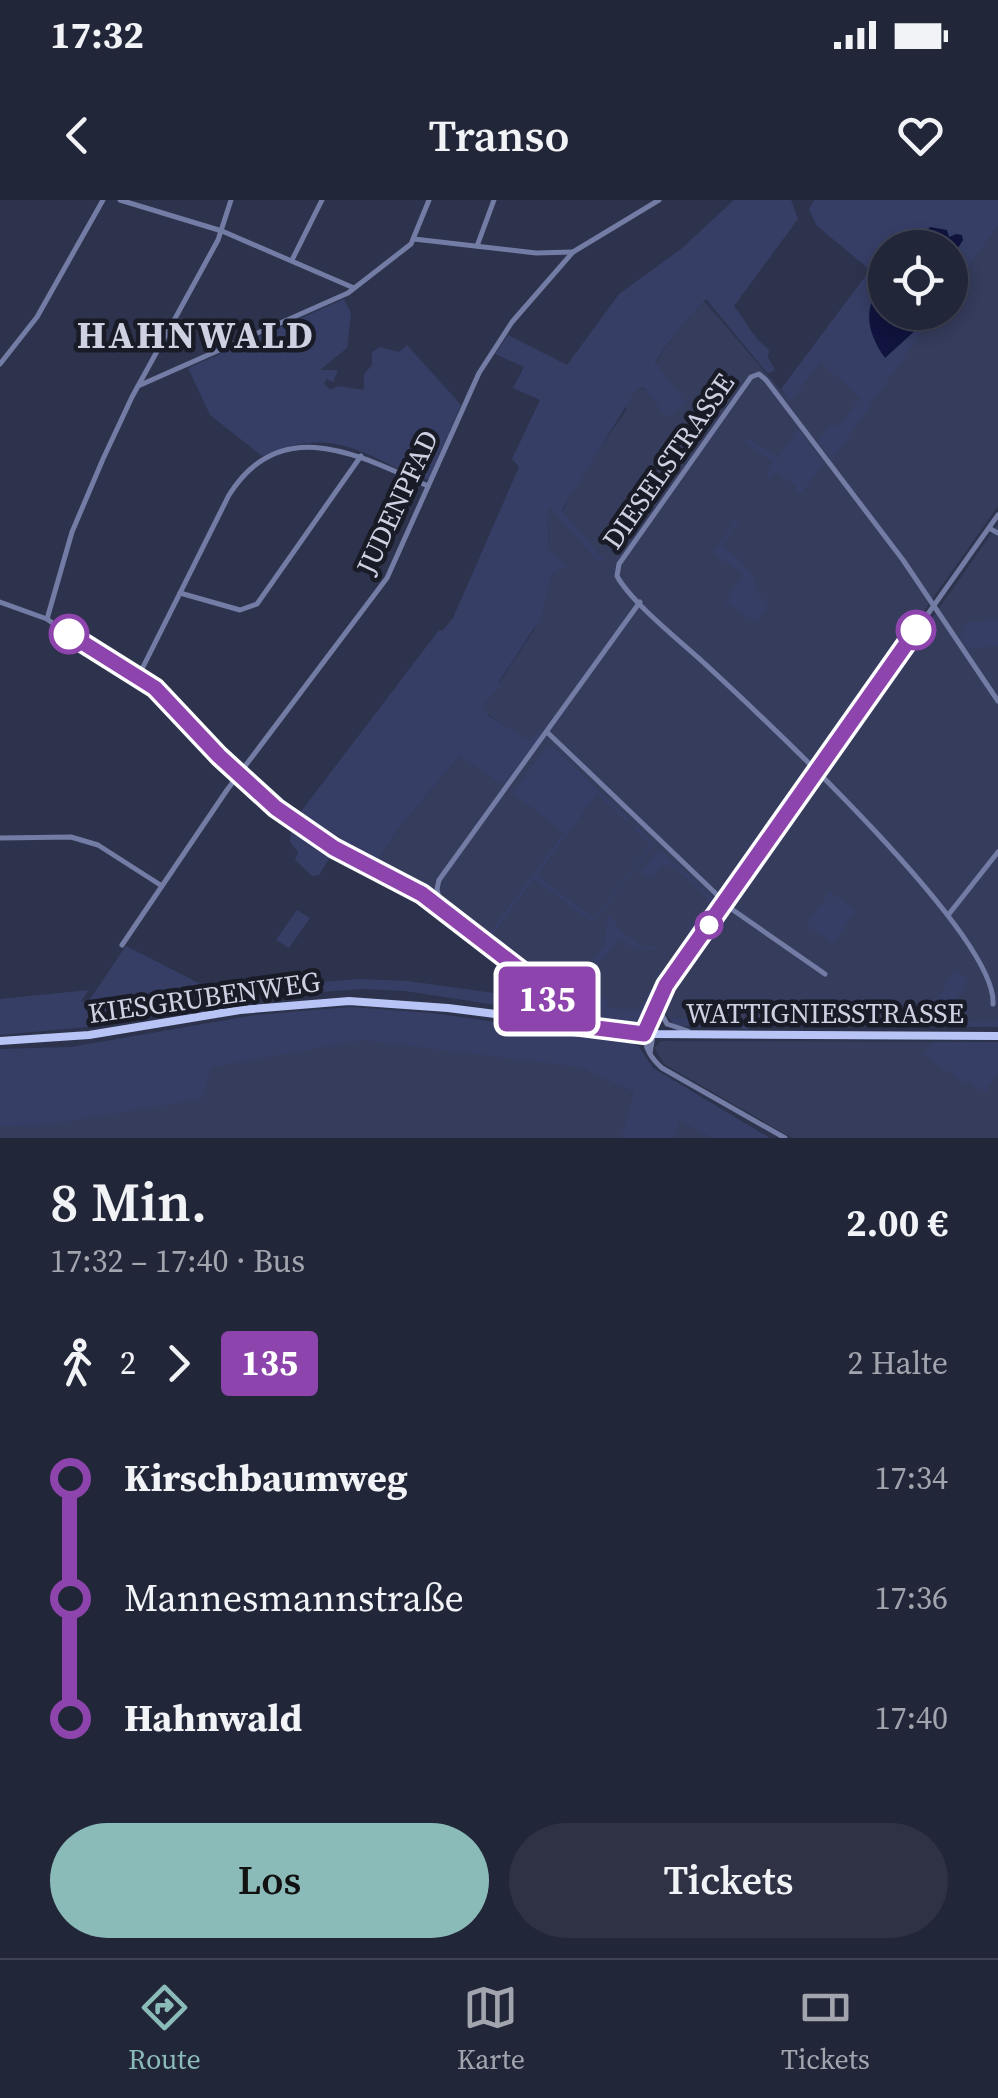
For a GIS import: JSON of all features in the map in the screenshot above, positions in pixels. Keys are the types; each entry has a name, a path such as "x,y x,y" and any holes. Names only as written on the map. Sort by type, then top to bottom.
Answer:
{"main road":[{"name":"KIESGRUBENWEG","path":"0,1041 88,1035 240,1010 348,1001 404,1003 648,1034"},
{"name":"WATTIGNIESSTRASSE","path":"648,1034 998,1036"}],"street":[{"path":"0,364 32,325 103,200"},
{"path":"120,200 222,231 354,288"},
{"path":"48,619 76,521 138,386 222,231 232,200"},
{"path":"291,261 322,200"},
{"path":"138,386 354,288 414,240 428,200"},
{"path":"477,246 494,200"},
{"name":"JUDENPFAD","path":"122,945 239,774 383,584 489,355 517,315 573,252 660,200"},
{"path":"414,240 536,253 573,252"},
{"name":"DIESELSTRASSE","path":"640,602 616,576 619,564 728,409 752,377 759,374 935,606"},
{"path":"138,677 228,495 250,470 276,454 301,447 330,447 361,456 428,486"},
{"path":"180,593 240,610 257,604 361,456"},
{"path":"648,1034 659,998 998,515"},
{"path":"989,528 998,533"},
{"path":"0,602 48,619 96,654 155,688 262,798 334,848 400,880 540,985 547,998 550,1022"},
{"path":"441,908 436,889 440,880 640,602 818,771 916,872 949,914 978,961 994,995 992,1004"},
{"path":"935,606 998,701"},
{"path":"548,732 725,903 826,974"},
{"path":"0,838 71,838 98,844 162,886"},
{"path":"949,914 998,852"},
{"path":"539,1020 547,998"},
{"path":"659,998 644,1043 650,1056 677,1077 785,1138"},
{"path":"659,1007 674,1027 706,1034"}],"shaded area":[{"path":"734,200 791,200 798,219 734,306 769,350 775,370 768,374 706,299 655,362 686,403 667,418 644,388 637,388 562,510 604,560 600,563 549,507 548,549 568,568 558,569 551,576 540,619 499,682 502,685 482,706 489,716 530,741 539,731 543,733 503,785 460,756 399,828 375,865 296,818 439,630 453,618 519,467 512,459 540,400 513,388 524,367 495,354 508,335 567,365 619,294 681,249"},
{"path":"814,200 998,200 998,226 968,267 968,230 868,230 868,268 817,226 809,210"},
{"path":"998,226 998,506 656,991 644,1020 635,1022 601,1014 560,998 429,896 375,865 399,828 461,755 530,746 484,711 482,705 501,685 534,630 551,576 558,569 548,549 549,506 560,516 637,387 685,404 655,363 704,301 790,401 837,342 887,377 922,330 968,330 968,267"},
{"path":"868,273 868,330 881,330 885,357 916,330 923,330 832,460 818,442 832,423 838,427 860,398 821,362 790,402 781,389"},
{"path":"344,299 351,313 347,348 320,370 338,370 333,382 327,379 324,383 330,390 338,386 364,390 364,374 372,365 372,352 381,347 399,352 407,345 461,405 429,479 419,479 343,445 306,443 262,456 210,415 188,368"},
{"path":"872,330 916,330 885,358"},
{"path":"798,429 824,464 803,491 797,493 796,486 776,472 769,479 766,477 773,462 746,443 748,438 778,458"},
{"path":"736,519 739,521 722,545 746,566 757,593 769,605 757,623 725,602 743,574 713,553"},
{"path":"998,524 998,1021 755,1027 675,1023 668,1018 665,1008 669,994"},
{"path":"998,620 998,646 968,649 959,634 966,628 965,623"},
{"path":"553,747 630,820 627,822 597,794 537,875 594,919 651,845 633,828 636,825 654,844 593,923 534,879 493,934 520,955 517,960 487,936 564,833 513,793 544,749"},
{"path":"292,825 334,851 319,875 312,876 295,860 298,852 290,842"},
{"path":"662,851 715,900 713,910 692,940 688,929 712,901 707,902 707,897 672,865 663,865 652,878 641,873"},
{"path":"830,892 856,910 834,943 806,925"},
{"path":"297,910 310,918 289,948 276,940"},
{"path":"608,916 643,947 655,947 653,950 629,946 618,939 585,983 610,1008 637,1010 668,965 674,966 648,1009 643,1007 647,1011 640,1022 597,1019 605,1023 561,1017 561,1011 573,1009 561,1004 560,995 604,945"},
{"path":"126,946 234,1001 88,1027 0,1035 0,999 89,990 81,1001 88,1002"},
{"path":"954,970 968,980 965,989 947,1010 932,1009"},
{"path":"358,979 408,981 529,998 536,986 542,998 538,1007 528,1010 405,991 363,989 281,995 284,985"},
{"path":"350,1007 432,1013 630,1041 653,1068 770,1138 711,1138 679,1120 674,1138 621,1138 634,1093 579,1067 363,1040 212,1067 202,1099 46,1125 0,1126 0,1049 71,1047 255,1015"},
{"path":"998,1013 998,1027 870,1026 886,1022 997,1021"},
{"path":"669,1017 728,1017 747,1024 759,1022 748,1029 680,1026"},
{"path":"367,1026 579,1067 634,1093 711,1138 0,1138 0,1102"},
{"path":"661,1041 998,1042 998,1138 792,1138 664,1064 655,1048"},
{"path":"933,1042 998,1042 998,1073 985,1092 967,1080 964,1083 924,1055"}],"bus line":[{"name":"135","path":"69,634 155,688 262,798 334,848 422,894 540,985 549,1002 550,1022 644,1034 666,985 916,630"}],"district":[{"name":"HAHNWALD","path":"196,335"}]}
